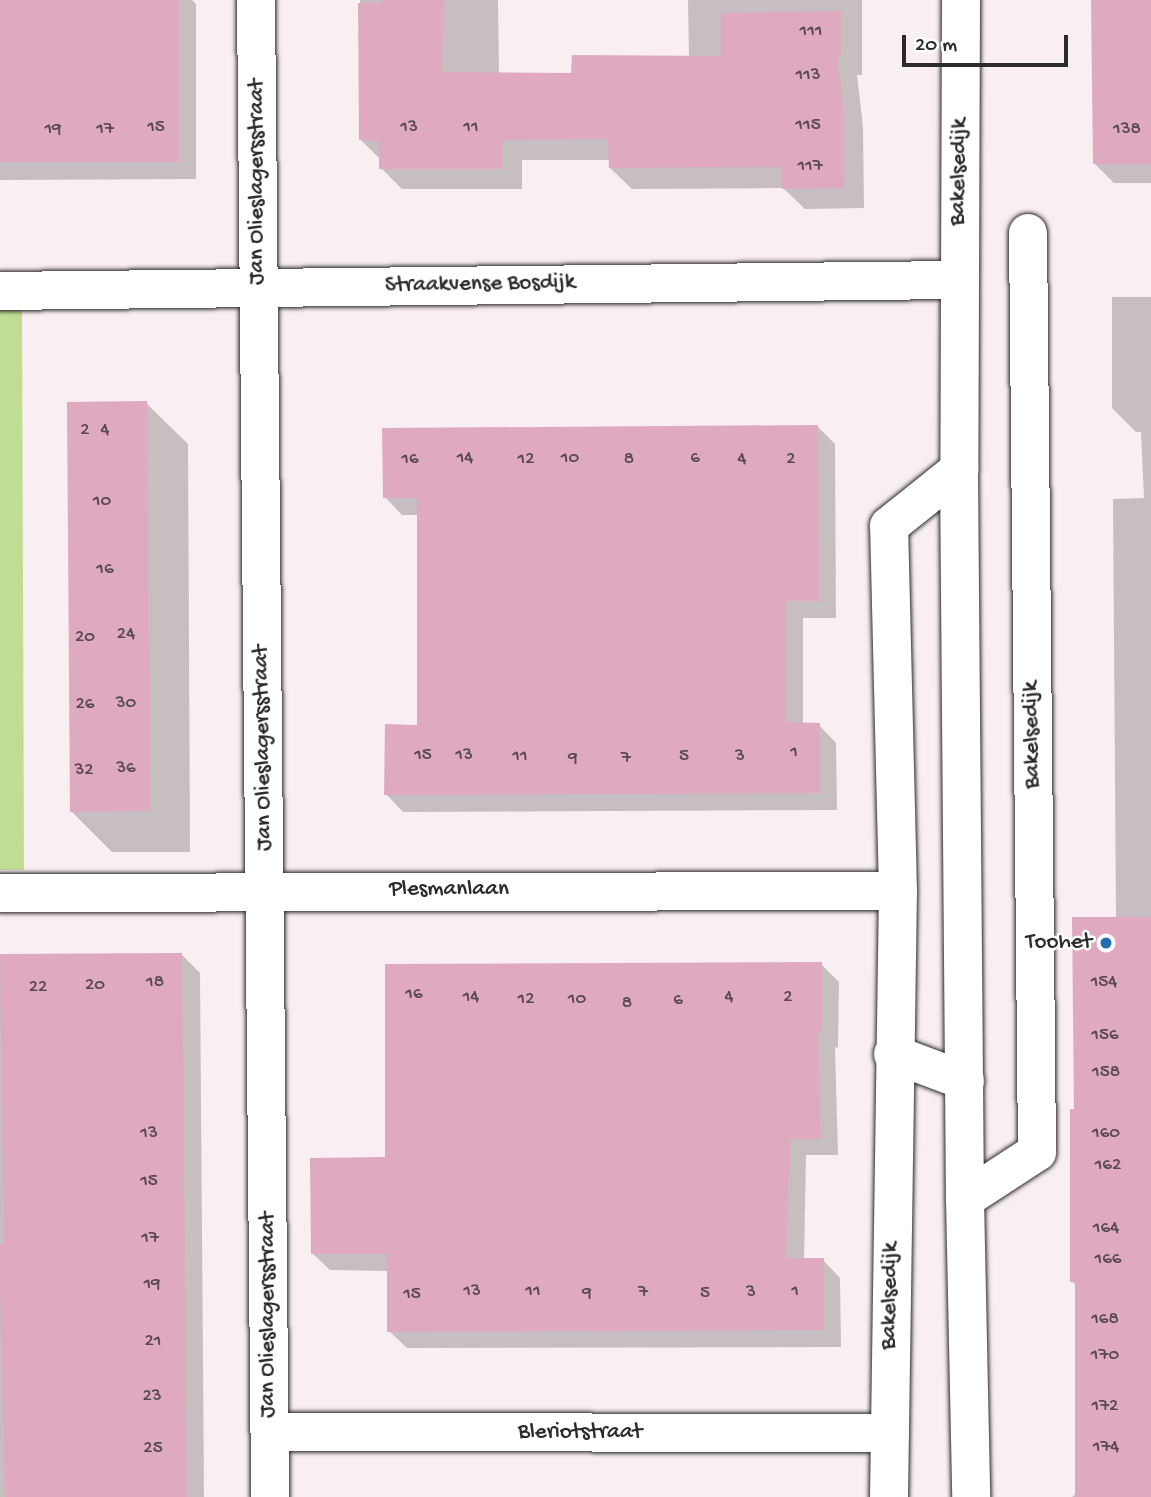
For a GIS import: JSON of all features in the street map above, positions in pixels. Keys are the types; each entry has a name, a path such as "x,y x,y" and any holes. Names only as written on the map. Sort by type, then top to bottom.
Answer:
{"street":[{"name":"Jan Olieslagersstraat","path":"256,0 271,1497"},
{"name":"Bakelsedijk","path":"961,0 959,470 965,1199 971,1497"},
{"name":"Bakelsedijk","path":"965,1199 1037,1152 1028,233"},
{"name":"Straakvense Bosdijk","path":"0,291 959,280"},
{"name":"Bakelsedijk","path":"889,1497 893,1054 898,891 889,526 959,470"},
{"name":"Plesmanlaan","path":"0,893 266,890 898,891"},
{"path":"893,1054 965,1081"},
{"name":"Bleriotstraat","path":"270,1432 890,1433"}],"green space":[{"path":"0,310 22,310 24,870 0,870"}],"building":[{"path":"0,0 179,0 179,162 0,162"},
{"path":"382,0 444,0 442,72 571,73 572,55 721,56 721,13 841,11 841,55 837,55 843,104 844,188 782,189 781,167 609,168 608,139 502,140 501,169 379,169 379,141 359,140 358,3 382,3"},
{"path":"1091,0 1151,0 1151,164 1093,164"},
{"path":"147,401 150,811 70,812 67,402"},
{"path":"818,425 819,601 786,601 786,722 820,723 820,793 384,795 385,724 417,725 417,498 383,498 382,428"},
{"path":"1072,917 1151,917 1151,1497 1075,1497 1075,1282 1070,1282 1070,1109 1074,1109"},
{"path":"182,953 187,1497 5,1497 0,1287 0,1244 4,1244 0,954"},
{"path":"822,962 822,1032 818,1031 821,1139 790,1139 786,1258 824,1258 824,1330 387,1332 387,1254 311,1254 310,1158 385,1157 385,964"}],"place":[{"name":"Toohet","path":"1106,943"}]}
